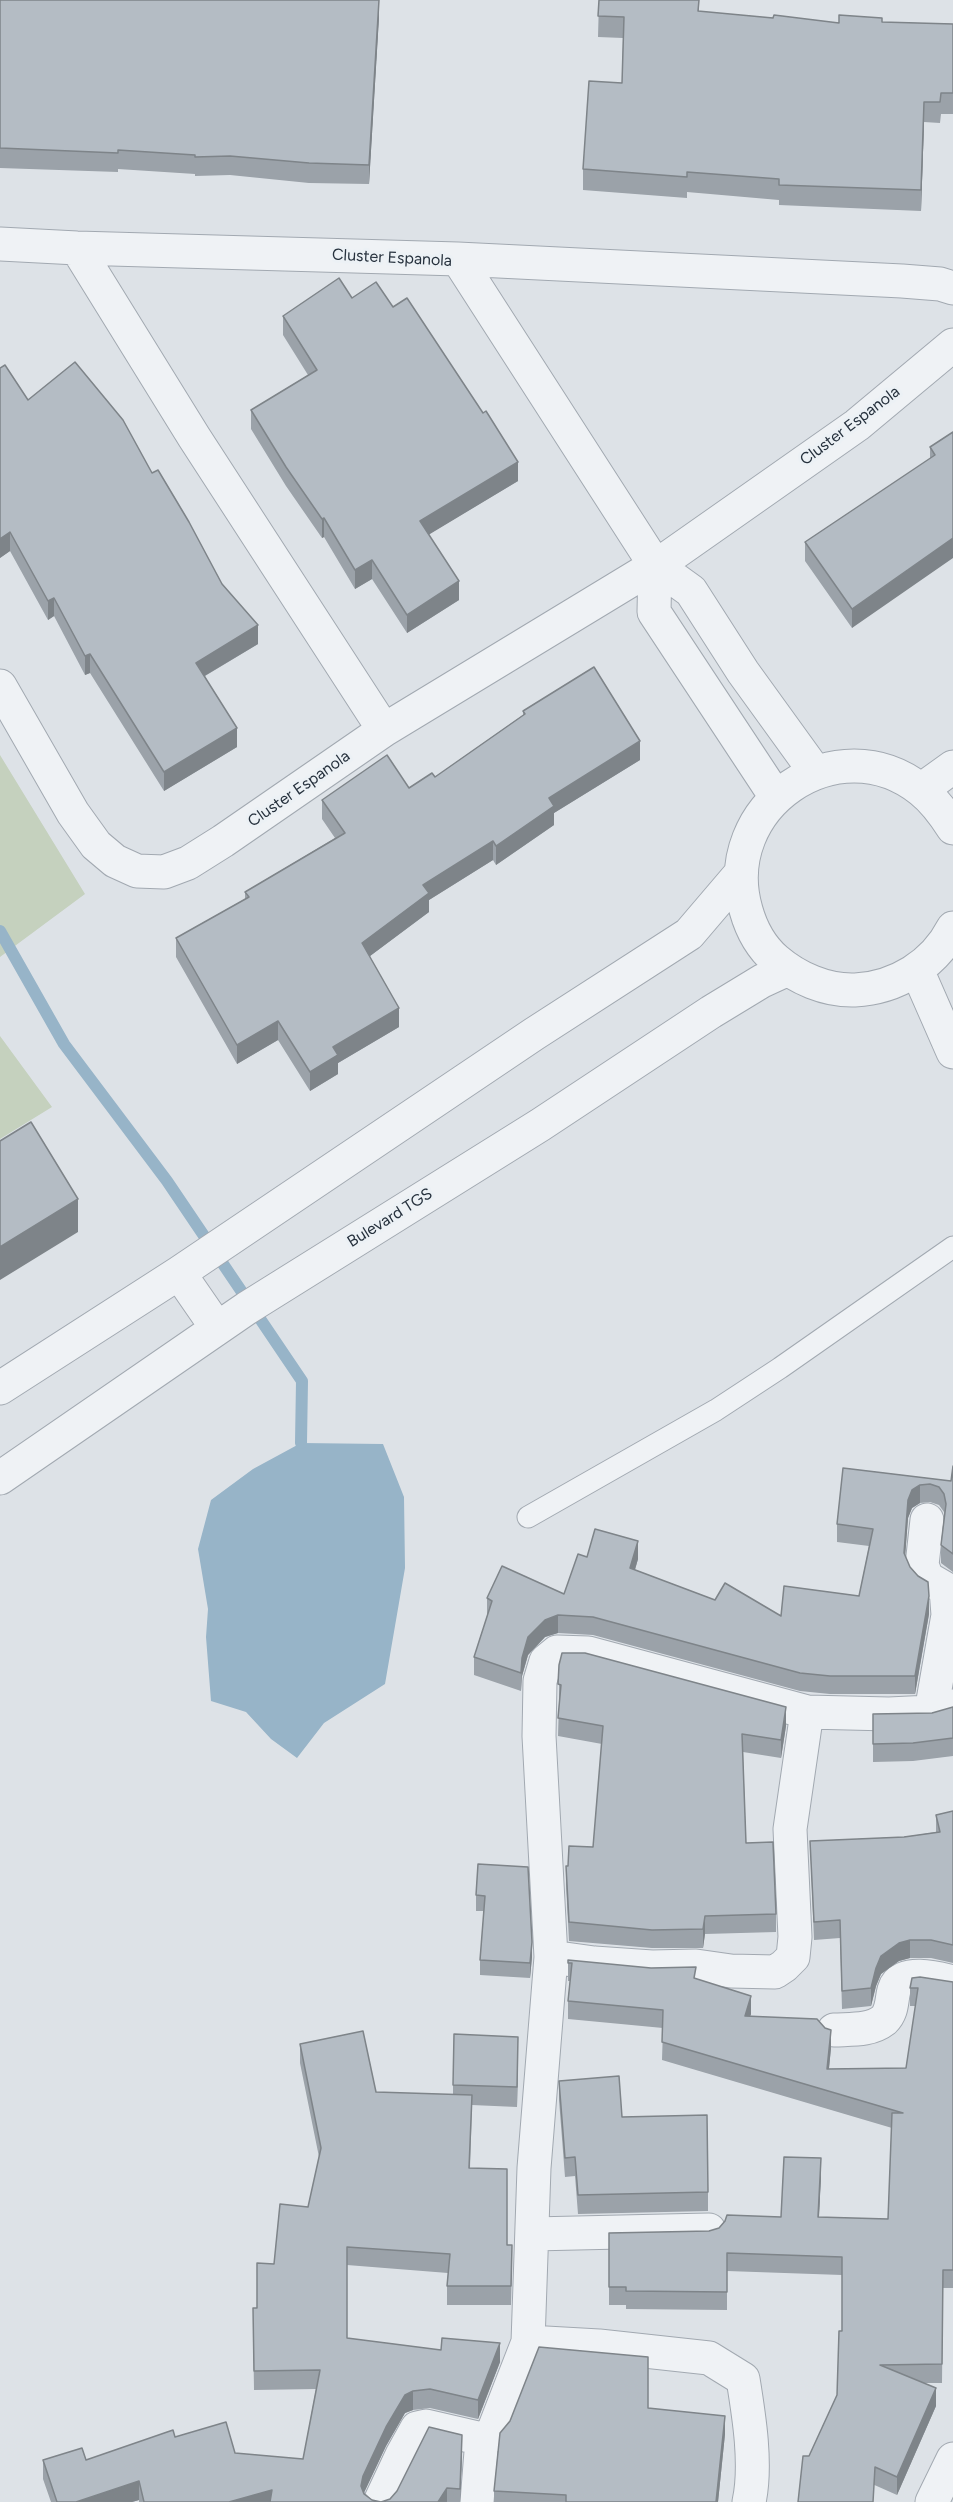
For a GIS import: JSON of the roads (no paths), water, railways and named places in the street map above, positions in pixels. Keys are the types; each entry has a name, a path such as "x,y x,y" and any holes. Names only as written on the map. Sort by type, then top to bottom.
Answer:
{"street":[{"name":"Cluster Espanola","path":"0,244 458,259 655,565 692,591 743,672 816,773"},
{"path":"77,248 194,437 384,730"},
{"path":"458,259 902,281 940,284 953,288"},
{"name":"Cluster Espanola","path":"0,686 73,813 90,837 115,861 137,871 164,872 188,862 233,835 384,730 655,565 857,425 953,345"},
{"path":"655,565 654,612 776,797"},
{"path":"921,790 953,767"},
{"path":"953,828 940,808 921,790 897,777 871,768 834,768 795,783 776,797 754,824 743,857 741,873 741,895 748,917 757,937 770,955 788,969 808,980 829,987 852,990 875,988 896,981 916,970 933,956 953,928"},
{"path":"0,1388 188,1267 534,1034 689,934 741,873"},
{"name":"Bulevard TGS","path":"0,1478 247,1308 597,1089 711,1012 788,969"},
{"path":"916,970 953,1052"},
{"path":"188,1267 217,1328"},
{"path":"380,2502 417,2428 426,2426 482,2439 489,2438 528,2342 534,2168 551,1957 539,1736 540,1681 546,1662 557,1652 588,1653 807,1712 850,1714 942,1709 948,1599 946,1589 927,1578 922,1565 927,1520"},
{"path":"551,1957 652,1968 696,1966 731,1971 775,1972 784,1966 792,1957 795,1936 790,1829 807,1712"},
{"path":"834,2030 867,2028 884,2019 891,2011 894,1988 905,1978 937,1977 953,1982"},
{"path":"533,2234 709,2230"},
{"path":"528,2342 599,2346 709,2358 743,2379 748,2408 752,2487 749,2502"},
{"path":"477,2502 482,2439"},
{"path":"933,2502 953,2459"}],"lane":[{"path":"528,1517 716,1410 953,1247"}],"water":[{"path":"301,1443 383,1444 404,1497 405,1568 385,1684 324,1723 297,1758 271,1739 246,1712 211,1701 206,1637 208,1609 198,1549 211,1500 253,1469"}],"waterway":[{"path":"0,931 64,1044 167,1181 302,1381 301,1443"}]}
